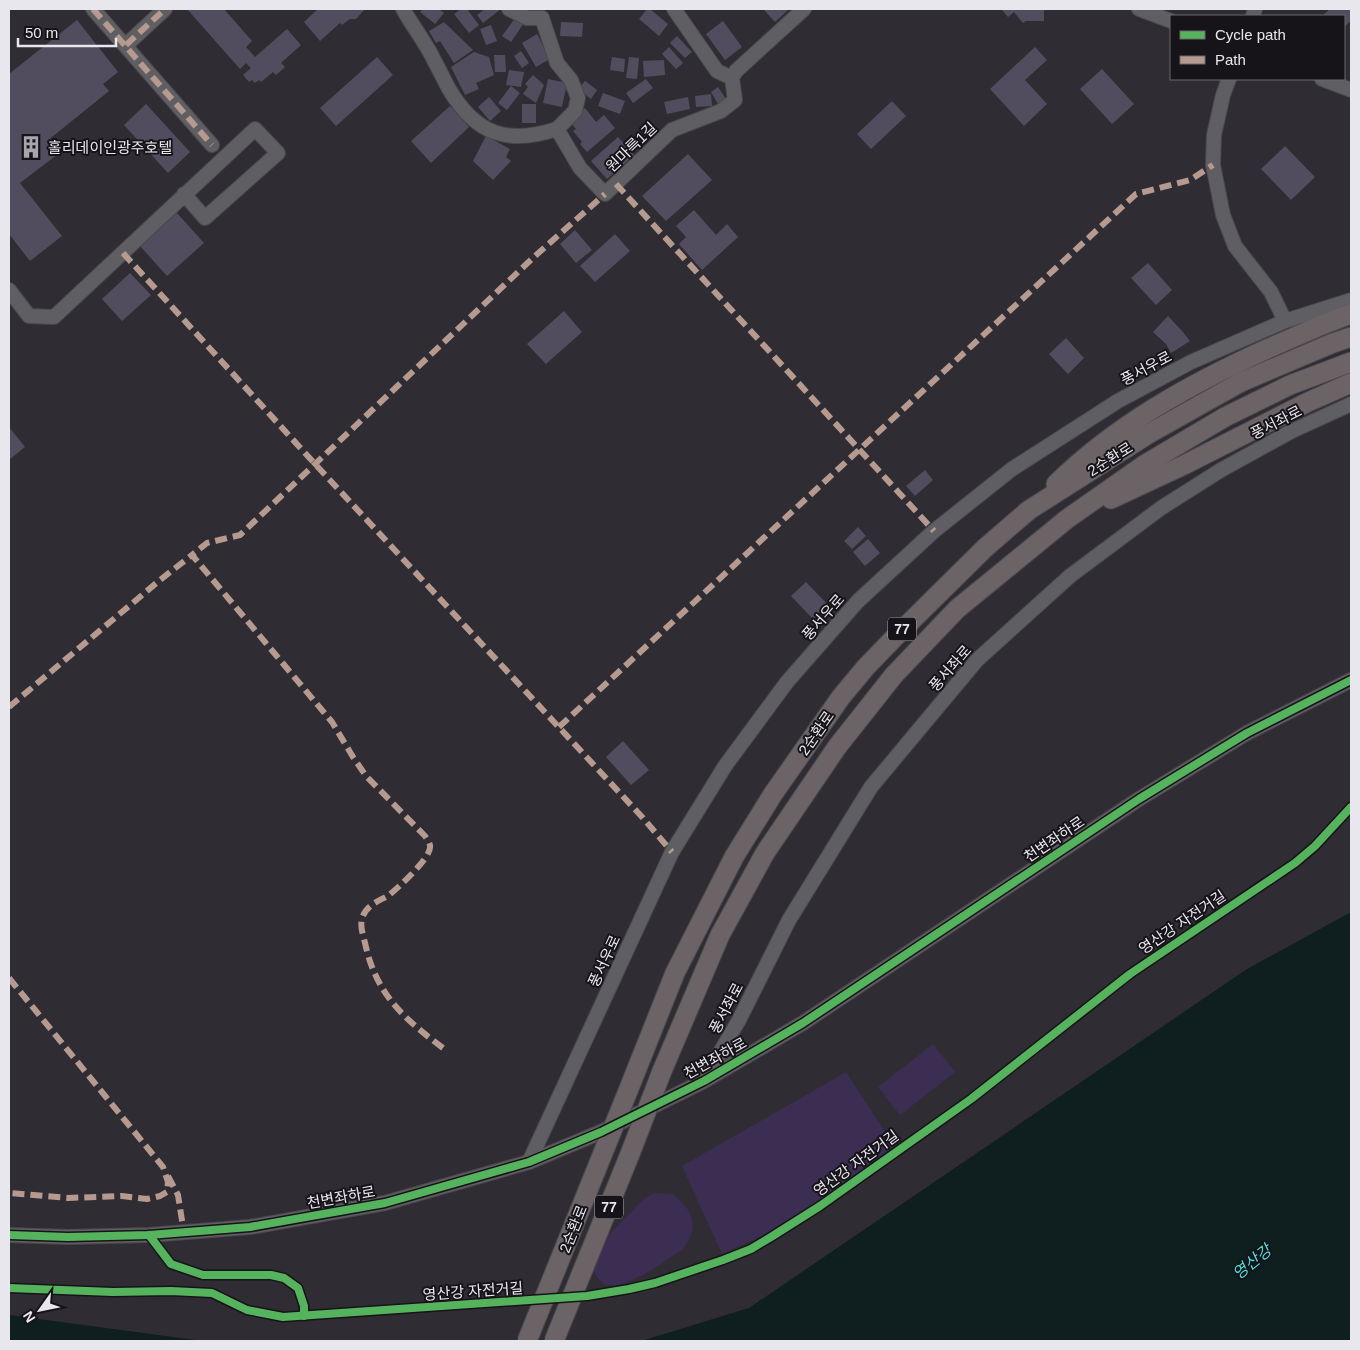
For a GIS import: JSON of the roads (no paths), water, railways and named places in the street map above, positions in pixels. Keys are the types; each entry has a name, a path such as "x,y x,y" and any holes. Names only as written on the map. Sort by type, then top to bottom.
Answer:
{"highway":[{"path":"1029,510 1093,450 1163,402 1227,367 1324,323 1351,314"},
{"name":"2순환로","path":"527,1341 675,973 734,856 773,794 836,705 866,667 985,548 1029,510 1150,433 1241,382 1351,337"},
{"name":"2순환로","path":"554,1341 662,1071 720,935 765,853 837,747 894,675 957,609 1067,519 1144,465 1226,417 1290,385 1351,362"},
{"path":"1067,519 1184,465 1308,402 1351,383"}],"street":[{"path":"93,9 126,44 212,145"},
{"path":"126,44 165,9"},
{"path":"403,9 435,60 450,90 469,116 493,133 515,137 540,134 557,129 574,111 578,98 571,80 557,63 545,13 527,18 509,9"},
{"path":"674,9 717,71 732,78 736,71 804,9"},
{"path":"1139,9 1170,21"},
{"name":"원마륵1길","path":"557,129 580,168 604,194 672,130 721,111 735,100 732,78"},
{"path":"1229,80 1223,95 1214,135 1213,165 1223,215 1235,246 1271,292 1284,321"},
{"path":"1325,80 1351,90"},
{"path":"9,290 29,316 54,317 184,194 255,129 278,153 205,218 184,194"},
{"name":"풍서우로","path":"528,1162 672,852 725,766 787,682 858,601 934,531 1012,469 1118,401 1192,362 1284,321 1351,300"},
{"name":"풍서좌로","path":"704,1081 739,1020 789,920 872,787 976,660 1070,576 1161,508 1221,470 1290,432 1351,404"},
{"name":"천변좌하로","path":"9,1235 68,1237 149,1235 250,1226 385,1203 528,1162 601,1132 704,1081 804,1023 1139,799 1246,733 1351,680"}],"water":[{"name":"영산강","path":"1351,912 1351,1341 641,1341 749,1308 1247,969"},
{"path":"9,1315 203,1341 9,1341"}],"place":[{"name":"홀리데이인광주호텔","path":"31,147"}]}
